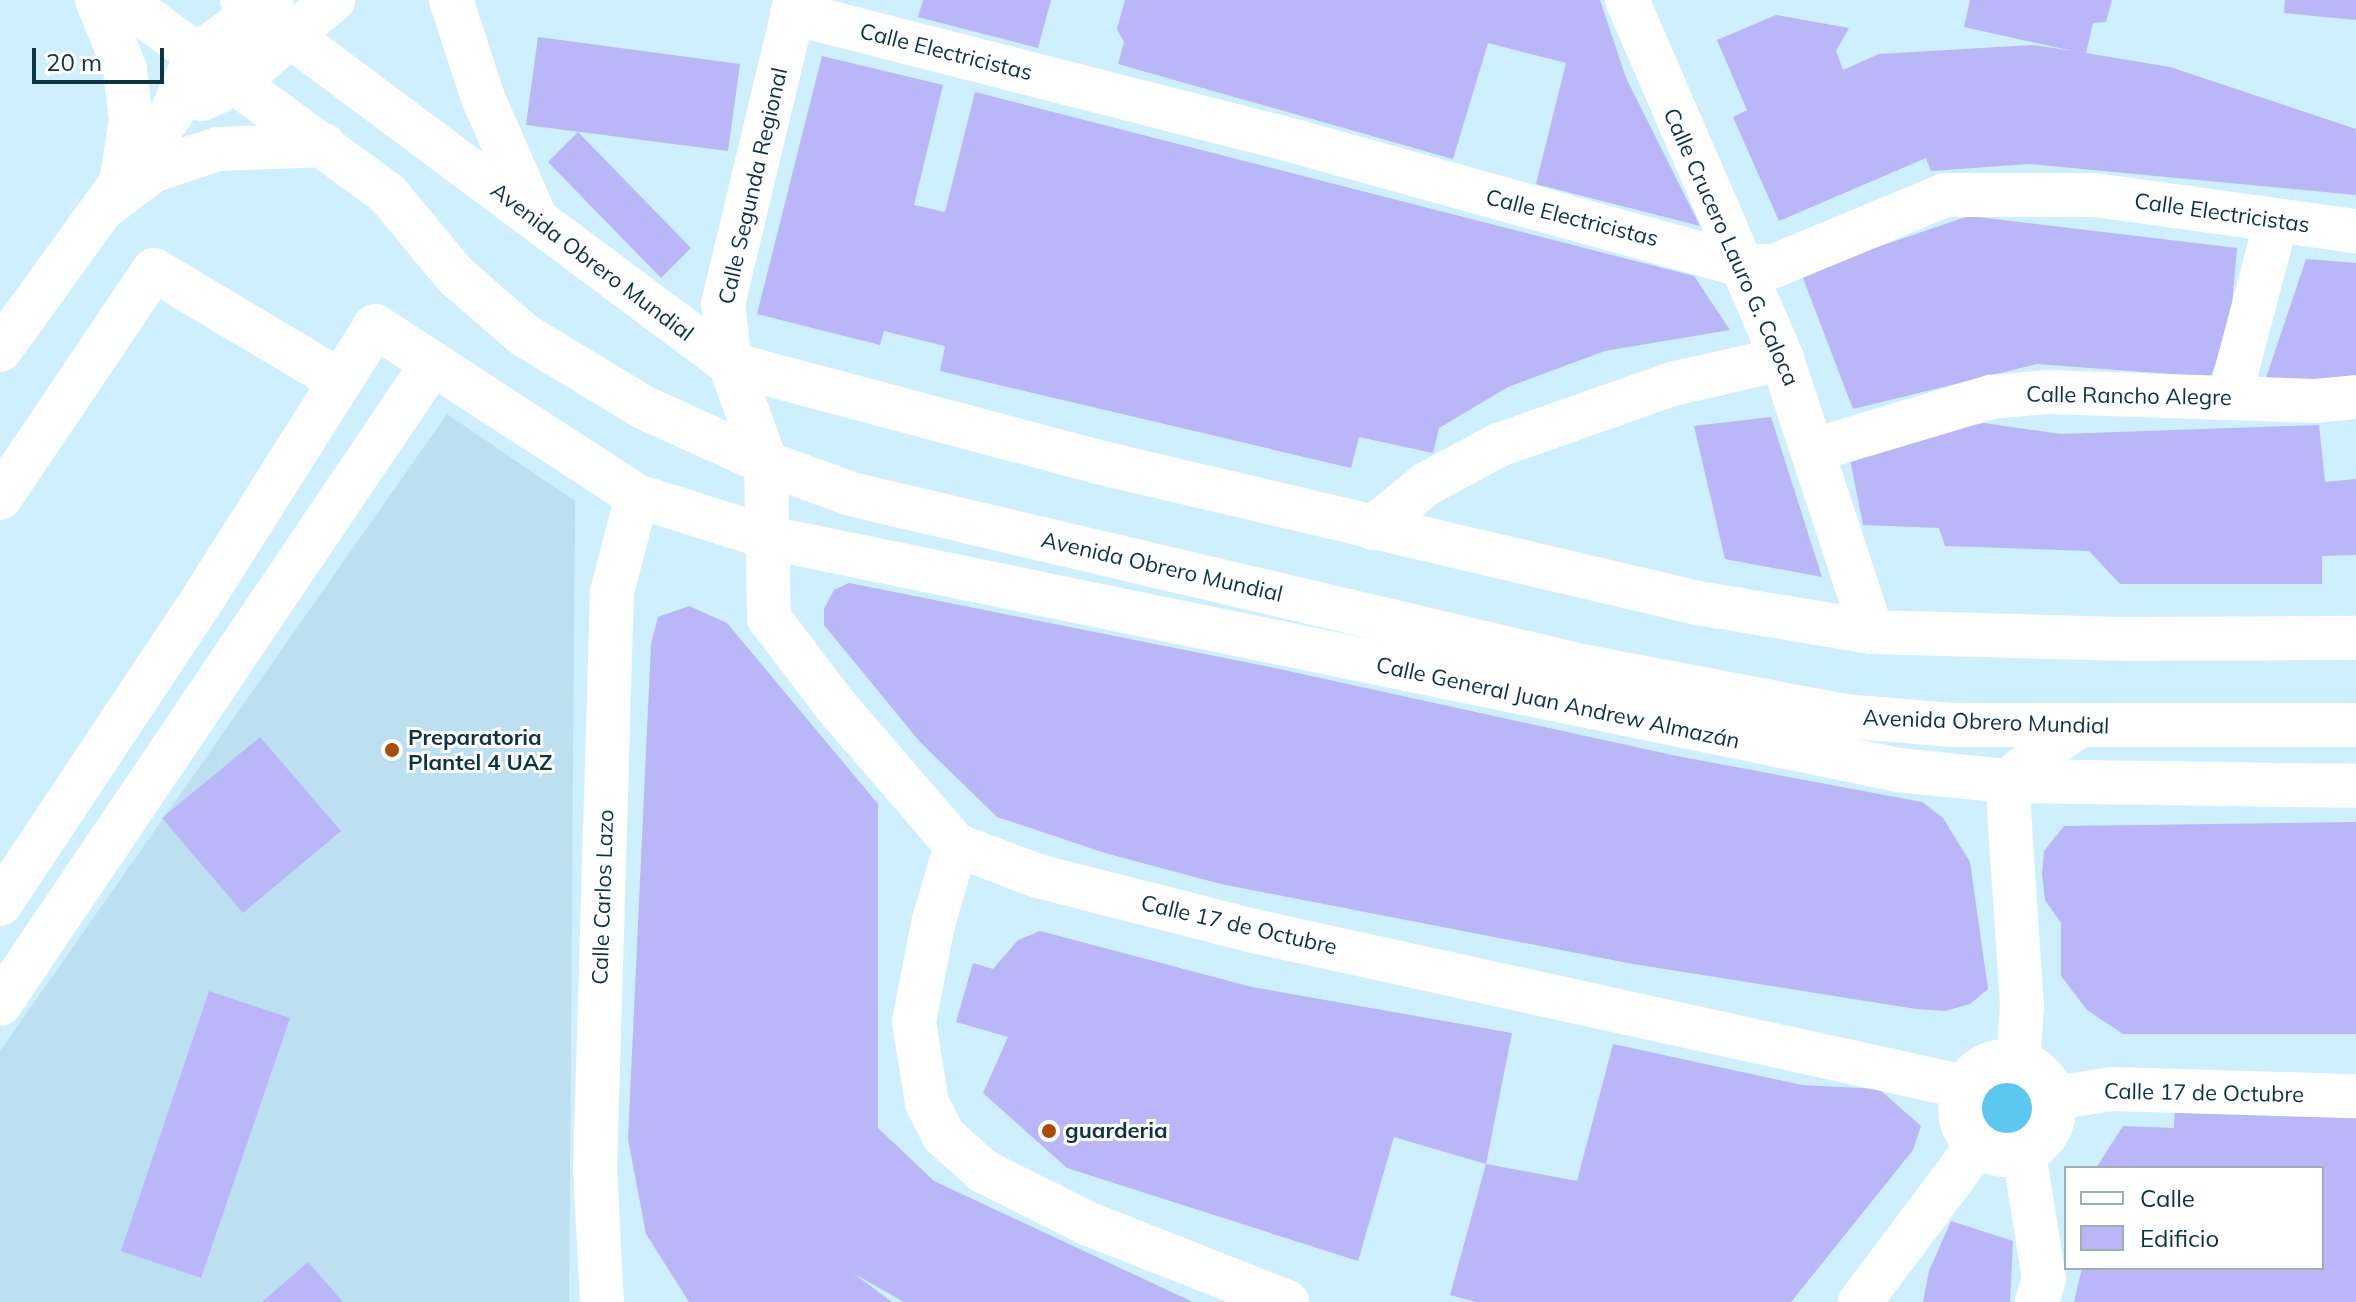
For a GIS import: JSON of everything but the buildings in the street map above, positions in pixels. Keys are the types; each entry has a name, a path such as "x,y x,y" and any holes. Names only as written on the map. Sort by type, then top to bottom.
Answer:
{"street":[{"path":"97,0 125,69 131,120 113,195"},
{"name":"Avenida Obrero Mundial","path":"122,0 387,193 456,276 524,335 643,407 766,463 851,494 1577,665 1844,716 2076,727 2356,725"},
{"path":"172,112 234,84 297,36 333,0"},
{"path":"451,0 483,98 537,221"},
{"name":"Calle Crucero Lauro G. Caloca","path":"1627,0 1697,171 1744,266 1782,359 1872,632"},
{"path":"0,350 172,112 196,56 258,4"},
{"name":"Avenida Obrero Mundial","path":"258,4 537,221 730,364 1102,463 1698,603 1872,632 2127,639 2356,638"},
{"name":"Calle Electricistas","path":"794,6 1744,266 1774,266 1945,195 2095,195 2356,231"},
{"name":"Calle Segunda Regional","path":"766,463 730,364 723,303 794,6"},
{"path":"113,195 154,170 218,149 324,145"},
{"path":"2230,396 2276,222"},
{"path":"0,498 154,270 340,381 0,904"},
{"name":"Calle General Juan Andrew Almazán","path":"340,381 375,326 637,496 770,538 1780,749 2007,781 2356,786"},
{"path":"1373,528 1426,484 1499,445 1672,384 1782,359"},
{"path":"0,1004 432,364"},
{"name":"Calle Rancho Alegre","path":"1814,450 1991,397 2048,392 2356,397"},
{"name":"Calle 17 de Octubre","path":"766,463 770,538 769,618 835,705 956,845 1038,876 1254,931 1965,1087"},
{"name":"Calle Carlos Lazo","path":"602,1302 595,1170 612,592 637,496"},
{"path":"2018,1062 2022,1006 2007,781 2076,727"},
{"path":"956,845 933,924 914,1022 927,1103 944,1136 983,1171 1089,1224 1287,1302"},
{"path":"2018,1062 2043,1077 2053,1098 2048,1133 2024,1153 2008,1156 1978,1145 1961,1118 1965,1087 1988,1065 2018,1062"},
{"name":"Calle 17 de Octubre","path":"2053,1098 2113,1089 2356,1096"},
{"path":"1860,1302 1978,1145"},
{"path":"2024,1153 2044,1279 2037,1302"}],"shaded area":[{"name":"Preparatoria Plantel 4 UAZ","path":"447,414 575,501 569,1302 0,1302 0,1051"}],"water":[{"path":"2009,1077 2021,1079 2030,1086 2037,1095 2037,1119 2030,1128 2021,1135 2009,1137 1997,1135 1988,1128 1981,1119 1979,1107 1981,1095 1988,1086 1997,1079"}],"place":[{"name":"Preparatoria Plantel 4 UAZ","path":"392,750"},
{"name":"guarderia","path":"1049,1131"}]}
